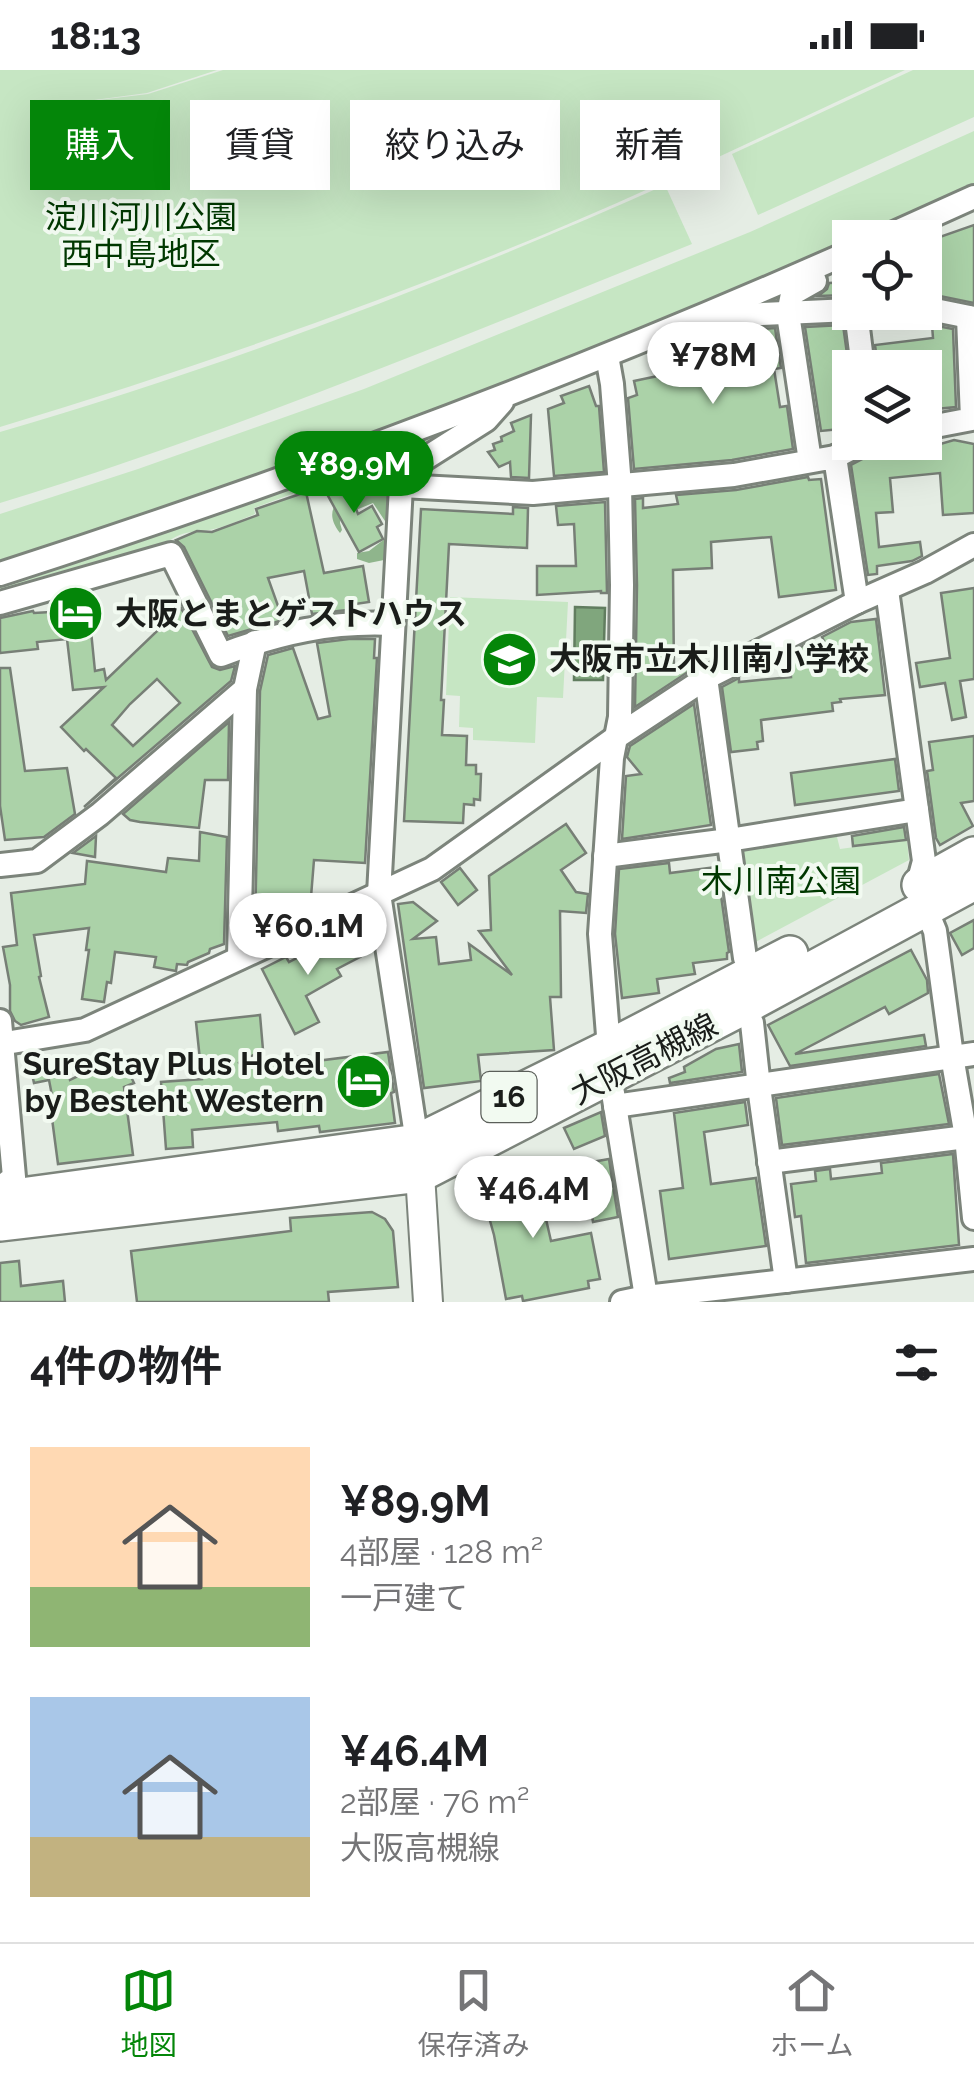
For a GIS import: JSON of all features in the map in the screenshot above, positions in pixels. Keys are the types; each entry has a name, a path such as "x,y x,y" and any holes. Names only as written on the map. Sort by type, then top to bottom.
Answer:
{"main road":[{"name":"大阪高槻線","path":"0,1223 419,1158 612,1077 743,1007 922,898 974,855"},
{"name":"大阪高槻線","path":"612,1077 754,973 922,898 974,882"},
{"name":"大阪高槻線","path":"0,1199 419,1158"}],"street":[{"path":"923,220 974,197"},
{"path":"0,574 311,469 507,396 832,260"},
{"path":"810,461 788,314 792,294 832,266"},
{"path":"702,316 832,312"},
{"path":"942,312 971,318 972,419 942,425"},
{"path":"608,356 620,486 622,585 618,736 612,758 600,934 612,1077 646,1297"},
{"path":"428,1302 419,1158 379,894 401,486 407,470 486,420 507,396"},
{"path":"401,486 533,493 734,474 832,457"},
{"path":"835,460 858,602"},
{"path":"0,1188 14,1176 1,1036 85,1030 432,870 618,736 706,678 972,546"},
{"path":"0,603 171,554 221,656 288,632 323,626 393,624"},
{"path":"887,590 924,861 922,898 935,931 963,1055 974,1218"},
{"path":"240,958 245,689 255,642"},
{"path":"706,678 745,958 754,973"},
{"path":"0,865 37,861 100,814 245,689"},
{"path":"605,856 917,810"},
{"path":"743,1007 752,1023 786,1281"},
{"path":"612,1077 758,1086 963,1055"},
{"path":"769,1162 966,1137"},
{"path":"622,1302 974,1259"}],"green space":[{"name":"淀川河川公園 西中島地区","path":"0,70 217,70 147,93 94,100 30,100 30,190 170,190 170,100 98,100 148,94 223,70 905,70 720,157 720,100 580,100 580,190 647,190 356,308 0,427"},
{"path":"913,70 974,70 974,117 758,215 732,154"},
{"path":"974,131 974,183 891,220 832,220 831,247 469,399 248,481 0,563 0,514 364,389 750,232"},
{"path":"653,190 667,190 692,244 262,414 0,503 0,432 253,350 502,255"},
{"path":"458,423 460,427 396,468 389,479 352,490 346,474 254,508 255,514 224,526 183,534 165,544 0,595 0,583"},
{"path":"450,597 568,602 563,698 537,697 535,743 473,740 473,728 459,727 460,696 446,695"},
{"name":"木川南公園","path":"836,833 840,849 907,840 909,860 748,946 734,847"}],"shaded area":[{"path":"385,486 390,513 389,559 369,563 357,559 357,553 369,551 386,538 385,521 373,503 341,514 340,533 332,512 336,504 352,493"},
{"path":"575,607 605,608 603,680 574,680"}],"building":[{"path":"974,225 974,303 942,296 942,236"},
{"path":"829,283 832,296 818,296 827,289"},
{"path":"832,326 832,330 844,330 846,350 832,350 832,430 821,431 805,327"},
{"path":"775,328 781,368 774,369 780,407 787,406 793,449 732,460 634,469 628,398 637,395 634,381 696,368 694,357 718,353 716,341 747,336 746,330"},
{"path":"953,329 956,407 942,408 942,350 876,350 875,345 933,338 932,330"},
{"path":"589,386 599,406 604,472 554,476 548,409 564,403 561,396"},
{"path":"531,415 529,478 511,477 510,462 499,467 488,452 495,450 493,444 502,441 501,437 514,431 511,423"},
{"path":"954,440 974,444 974,513 943,515 940,473 890,478 893,512 876,513 879,547 920,542 922,556 877,566 877,574 868,575 851,465 861,460 942,460 942,444"},
{"path":"344,477 358,514 372,506 382,524 377,527 383,539 359,552 322,485"},
{"path":"808,477 821,479 836,590 779,597 771,537 711,542 712,568 673,570 674,673 698,661 700,664 635,707 635,499 643,498 643,508 678,504 676,495 736,490"},
{"path":"306,492 324,573 363,566 369,602 355,604 356,609 312,614 304,571 268,578 283,620 228,636 184,547 176,540 197,531 212,532 258,515 256,509"},
{"path":"605,502 607,593 537,595 537,566 576,566 574,524 558,525 556,506"},
{"path":"513,507 528,508 527,548 449,544 442,735 467,736 466,765 476,765 476,774 481,774 480,800 474,799 474,805 464,804 463,823 404,821 421,509 513,514"},
{"path":"974,588 974,679 960,681 966,717 952,720 945,683 920,687 916,663 950,658 941,593"},
{"path":"82,595 95,671 104,669 106,680 181,608 212,667 220,670 235,666 231,681 84,807 116,778 61,727 104,687 73,690 67,639 37,642 38,649 0,653 0,618 33,611 68,611 66,600","holes":["157,679 180,703 133,746 112,725"]},
{"path":"876,619 885,695 840,699 841,702 832,703 833,711 761,720 763,741 757,742 758,749 731,752 722,687 739,678 739,682 791,677 789,653 824,641 822,637 851,622"},
{"path":"375,639 377,658 365,863 314,860 311,897 291,895 291,903 285,902 284,912 267,921 267,926 255,928 260,691 268,655 293,648 318,719 330,716 317,643"},
{"path":"0,668 10,668 25,771 67,768 75,814 44,837 5,840 0,806"},
{"path":"694,704 711,825 622,839 626,776 641,774 627,757 630,746"},
{"path":"229,722 228,780 205,780 199,828 140,822 123,814"},
{"path":"974,736 974,801 961,803 973,826 940,845 927,771 933,770 929,742"},
{"path":"895,759 899,791 795,805 791,773"},
{"path":"566,824 586,853 561,870 576,892 588,894 586,913 560,911 561,997 550,997 554,1050 478,1055 481,1081 424,1088 398,904 413,902 437,921 413,939 436,937 439,964 471,960 469,944 512,975 479,931 491,930 489,876"},
{"path":"904,827 906,840 853,846 852,836"},
{"path":"200,832 227,837 224,944 187,965 177,964 176,971 154,967 156,957 115,952 104,1002 82,999 89,928 34,935 49,1017 21,1025 15,1021 10,1011 3,947 17,945 11,893 85,884 87,861 166,872 168,858 199,861"},
{"path":"96,836 95,857 73,853"},
{"path":"669,863 670,873 717,867 727,959 693,963 695,974 657,979 659,993 622,998 615,934 619,869"},
{"path":"460,868 477,890 458,905 441,882"},
{"path":"974,920 974,948 962,955 950,933"},
{"path":"346,932 360,957 337,969 341,976 306,996 319,1022 295,1034 262,969 286,957 289,962"},
{"path":"911,950 927,980 928,993 889,1014 885,1007 795,1054 924,1035 926,1046 790,1066 768,1025"},
{"path":"260,1015 263,1050 238,1063 308,1056 308,1062 388,1052 395,1123 320,1132 319,1126 278,1131 277,1122 192,1130 193,1147 166,1149 161,1082 202,1079 196,1022"},
{"path":"739,1044 742,1072 670,1083 669,1078 685,1072 684,1067 716,1049"},
{"path":"66,1058 70,1080 101,1065 103,1069 123,1060 134,1083 124,1087 133,1155 58,1164 49,1080 34,1083 30,1065"},
{"path":"939,1074 949,1124 782,1145 776,1098"},
{"path":"745,1102 748,1125 704,1132 711,1184 756,1178 766,1246 669,1259 660,1191 683,1188 674,1113"},
{"path":"601,1112 605,1136 574,1149 564,1128"},
{"path":"953,1154 959,1245 806,1263 801,1216 795,1217 791,1184 816,1181 815,1171 830,1169 831,1179 882,1173 881,1163"},
{"path":"609,1159 618,1217 593,1222 581,1164"},
{"path":"529,1166 530,1172 535,1171 551,1241 591,1233 600,1279 588,1281 589,1288 523,1301 522,1296 506,1299 478,1178"},
{"path":"372,1212 385,1219 393,1231 398,1287 328,1292 329,1302 137,1302 131,1251 291,1231 290,1218"},
{"path":"19,1261 21,1286 63,1281 65,1302 0,1302 0,1263"}],"place":[{"name":"大阪とまとゲストハウス","path":"76,614"},
{"name":"大阪市立木川南小学校","path":"510,659"},
{"name":"SureStay Plus Hotel by Besteht Western","path":"363,1082"}]}
